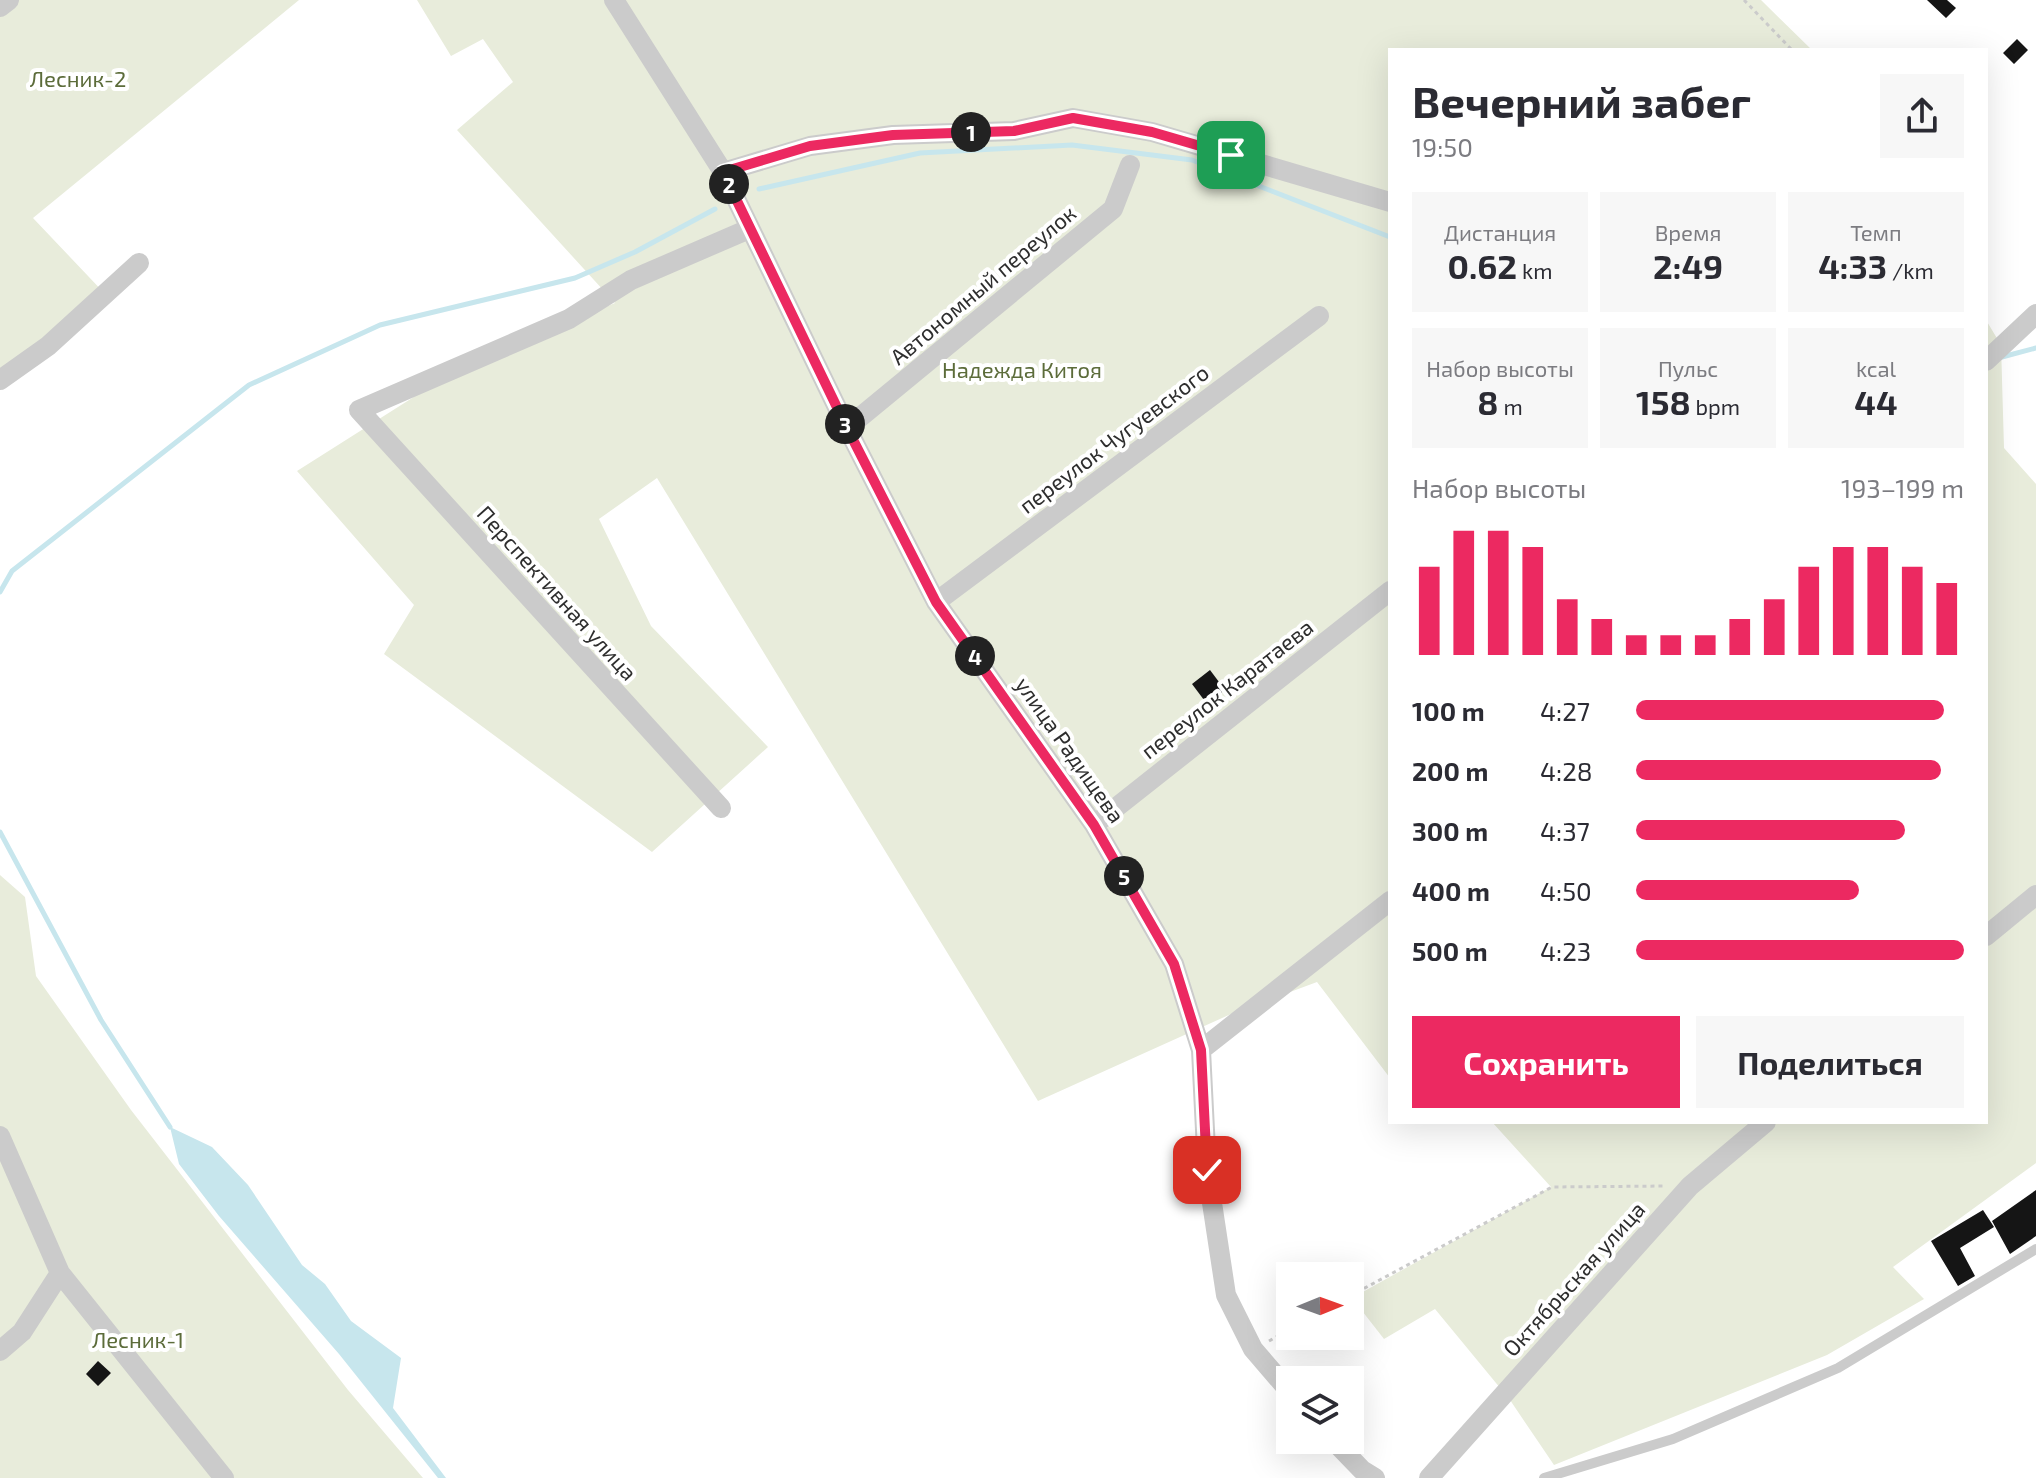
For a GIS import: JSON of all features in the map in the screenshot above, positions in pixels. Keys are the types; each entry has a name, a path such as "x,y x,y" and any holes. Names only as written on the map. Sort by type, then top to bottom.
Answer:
{"street":[{"path":"0,7 9,0"},
{"name":"улица Радищева","path":"614,0 723,172 847,428 936,602 1094,825 1174,964 1201,1050 1207,1170 1226,1295 1253,1349 1276,1376"},
{"path":"723,172 810,146 893,135 1014,131 1073,118 1152,132 1388,201"},
{"name":"Автономный переулок","path":"847,428 1113,209 1130,165"},
{"name":"Перспективная улица","path":"721,808 359,410 569,319 631,280 749,229"},
{"path":"0,380 48,346 139,263"},
{"path":"1988,359 2036,314"},
{"name":"переулок Чугуевского","path":"936,602 1319,316"},
{"name":"переулок Каратаева","path":"1094,825 1388,593"},
{"path":"1988,934 2036,895"},
{"path":"1201,1050 1388,903"},
{"name":"Октябрьская улица","path":"1429,1478 1690,1186 1764,1124"},
{"path":"0,1136 60,1273 224,1478"},
{"path":"0,1351 22,1332 60,1273"},
{"path":"1347,1454 1375,1478"}],"lane":[{"path":"1544,1478 1673,1439 1838,1368 2036,1249"}],"path":[{"path":"1744,0 1790,48"},
{"path":"1364,1288 1552,1187 1690,1186"}],"green space":[{"name":"Лесник-2","path":"0,0 299,0 33,218 107,296 0,384"},
{"name":"Надежда Китоя","path":"417,0 1761,0 1810,48 1388,48 1388,1075 1317,982 1231,1014 1038,1101 657,478 599,519 651,626 768,747 652,852 384,654 414,605 297,471 458,369 615,303 457,130 513,82 483,39 451,56"},
{"path":"1988,323 2001,345 2004,448 2036,484 2036,1163 1893,1267 1924,1299 1827,1355 1554,1465 1510,1400 1435,1309 1384,1339 1364,1313 1364,1291 1551,1187 1494,1124 1988,1124"},
{"name":"Лесник-1","path":"0,875 25,897 36,976 131,1110 348,1390 423,1478 0,1478"}],"water":[{"path":"170,1127 212,1147 248,1185 302,1265 325,1284 351,1321 401,1358 393,1408 446,1478 438,1478 339,1354 219,1216 179,1164"}],"building":[{"path":"1927,0 1947,0 1956,8 1946,18"},
{"path":"2017,39 2028,50 2014,64 2003,53"},
{"path":"1210,670 1225,690 1207,704 1192,684"},
{"path":"2036,1190 2036,1236 2010,1254 1992,1221"},
{"path":"1983,1210 1994,1227 1960,1248 1975,1276 1958,1286 1931,1241"},
{"path":"98,1361 111,1373 98,1386 86,1374"}],"waterway":[{"path":"759,189 920,153 1072,145 1192,160 1388,236"},
{"path":"0,592 12,571 249,385 380,325 575,278 635,252 715,209"},
{"path":"2002,357 2036,348"},
{"path":"0,832 101,1020 170,1127"}],"route":[{"path":"1207,1170 1201,1050 1174,964 1094,825 936,602 847,428 723,172 810,146 893,135 1014,131 1073,118 1152,132 1231,155"}]}
